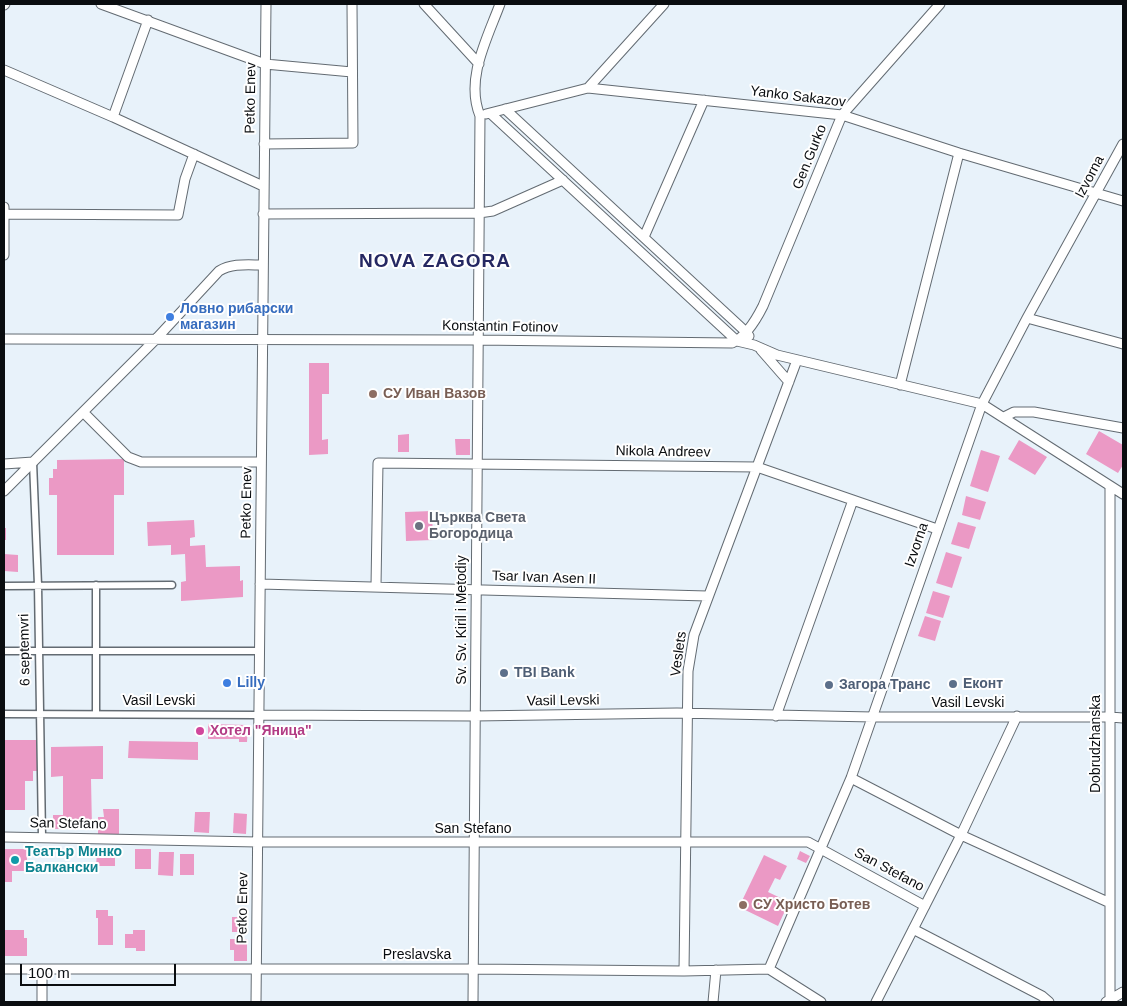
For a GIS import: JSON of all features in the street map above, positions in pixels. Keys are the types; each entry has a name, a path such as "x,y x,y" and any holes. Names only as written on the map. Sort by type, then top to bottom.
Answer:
{"street":[{"path":"102,4 265,64 352,72"},
{"name":"Petko Enev","path":"256,1002 266,4"},
{"path":"264,144 353,143 352,4"},
{"path":"424,4 478,64"},
{"name":"Sv. Sv. Kiril i Metodiy","path":"474,1002 480,116 475,104 474,91 478,64 500,4"},
{"path":"588,88 664,4"},
{"name":"Gen.Gurko","path":"737,341 746,332 763,306 842,115 940,4"},
{"path":"113,117 148,20"},
{"path":"4,70 113,117 263,186"},
{"name":"Yanko Sakazov","path":"480,116 588,88 842,115 959,153 1123,201"},
{"path":"644,237 704,100"},
{"path":"505,109 746,332 789,382"},
{"path":"490,113 737,341 797,360 982,404 1123,494"},
{"name":"Izvorna","path":"769,970 851,778 982,404 1123,144"},
{"path":"900,384 959,153"},
{"path":"4,255 4,212 178,214 184,179 194,154"},
{"path":"263,214 479,213 493,211 563,180"},
{"path":"4,491 155,340 219,271 236,265 262,265"},
{"path":"1027,318 1123,344"},
{"name":"Konstantin Fotinov","path":"4,339 478,340 720,344 737,341"},
{"name":"Veslets","path":"684,971 688,671 694,635 707,596 797,360"},
{"path":"83,412 134,461 261,462"},
{"path":"1004,417 1014,412 1034,412 1123,428"},
{"path":"4,464 33,462"},
{"name":"6 septemvri","path":"33,462 38,586 42,837"},
{"name":"Nikola Andreev","path":"376,586 378,463 757,467 937,529"},
{"name":"Dobrudzhanska","path":"1108,1001 1110,903 1110,486"},
{"path":"776,716 853,500"},
{"name":"Tsar Ivan Asen II","path":"260,584 707,596"},
{"path":"96,585 96,714"},
{"path":"4,586 172,585"},
{"path":"4,651 259,651"},
{"name":"Vasil Levski","path":"4,714 475,716 688,714 1123,718"},
{"path":"876,1002 1017,716"},
{"path":"851,778 960,835 1110,903"},
{"name":"San Stefano","path":"4,838 42,837 258,842 808,842 813,843 821,850 925,906"},
{"path":"913,929 1042,996 1049,1002"},
{"name":"Preslavska","path":"4,969 769,970"},
{"path":"42,969 42,1002"},
{"path":"713,1002 716,970"},
{"path":"769,970 821,1002"},
{"path":"1108,1001 1123,992"}],"building":[{"path":"309,363 329,363 329,394 322,394 322,440 328,439 328,454 309,455"},
{"path":"1099,431 1123,445 1123,465 1118,473 1086,454"},
{"path":"409,434 409,452 398,452 398,435"},
{"path":"455,439 470,439 470,455 456,455"},
{"path":"1019,440 1047,457 1035,475 1008,459"},
{"path":"981,450 1000,456 988,492 970,486"},
{"path":"124,459 124,495 114,495 114,555 57,555 57,495 49,495 49,478 53,478 53,469 57,469 57,460"},
{"path":"966,496 986,502 980,520 962,515"},
{"name":"Църква Света Богородица","path":"432,511 433,540 406,541 405,512"},
{"path":"194,520 195,537 190,538 190,546 205,545 206,567 240,566 240,581 243,580 243,597 181,601 181,582 186,581 185,554 171,555 171,545 148,546 147,522"},
{"path":"958,522 976,527 969,549 951,544"},
{"path":"4,528 6,528 6,540 4,540"},
{"path":"946,552 962,557 952,588 936,583"},
{"path":"4,554 18,555 18,572 4,571"},
{"path":"933,591 950,596 943,618 926,613"},
{"path":"925,616 941,621 935,641 918,636"},
{"path":"208,724 248,725 247,742 239,742 239,739 208,739"},
{"path":"4,740 38,740 38,771 33,771 33,781 25,781 25,810 4,810"},
{"path":"129,741 198,742 198,760 128,758"},
{"path":"103,746 103,779 91,779 92,828 53,829 53,815 63,815 63,776 51,777 51,747"},
{"path":"103,809 119,809 119,835 98,835 98,817 104,817"},
{"path":"195,812 210,812 209,833 194,832"},
{"path":"234,813 247,814 246,834 233,833"},
{"path":"100,847 115,847 115,866 96,866 97,853 100,853"},
{"name":"Театър Минко Балкански","path":"4,849 27,849 27,871 12,871 12,882 4,882"},
{"path":"135,849 151,849 151,869 135,869"},
{"path":"800,851 810,856 806,863 797,859"},
{"path":"159,852 174,852 173,876 158,875"},
{"path":"180,854 194,854 194,875 180,875"},
{"path":"764,855 787,866 780,880 775,878 768,892 789,902 778,926 739,907"},
{"path":"96,910 108,910 108,916 113,916 113,945 98,945 98,918 96,918"},
{"path":"232,917 246,917 246,932 232,932"},
{"path":"4,930 24,930 24,938 27,938 27,956 4,956"},
{"path":"133,930 145,930 145,951 136,951 136,948 125,948 125,934 133,934"},
{"path":"230,939 247,939 247,961 234,961 234,950 230,950"}],"place":[{"name":"Ловно рибарски магазин","path":"170,317"},
{"name":"СУ Иван Вазов","path":"373,394"},
{"name":"Църква Света Богородица","path":"419,526"},
{"name":"TBI Bank","path":"504,673"},
{"name":"Lilly","path":"227,683"},
{"name":"Еконт","path":"953,684"},
{"name":"Загора Транс","path":"829,685"},
{"name":"Хотел \"Яница\"","path":"200,731"},
{"name":"Театър Минко Балкански","path":"15,860"},
{"name":"СУ Христо Ботев","path":"743,905"}],"district":[{"name":"NOVA ZAGORA","path":"435,262"}]}
